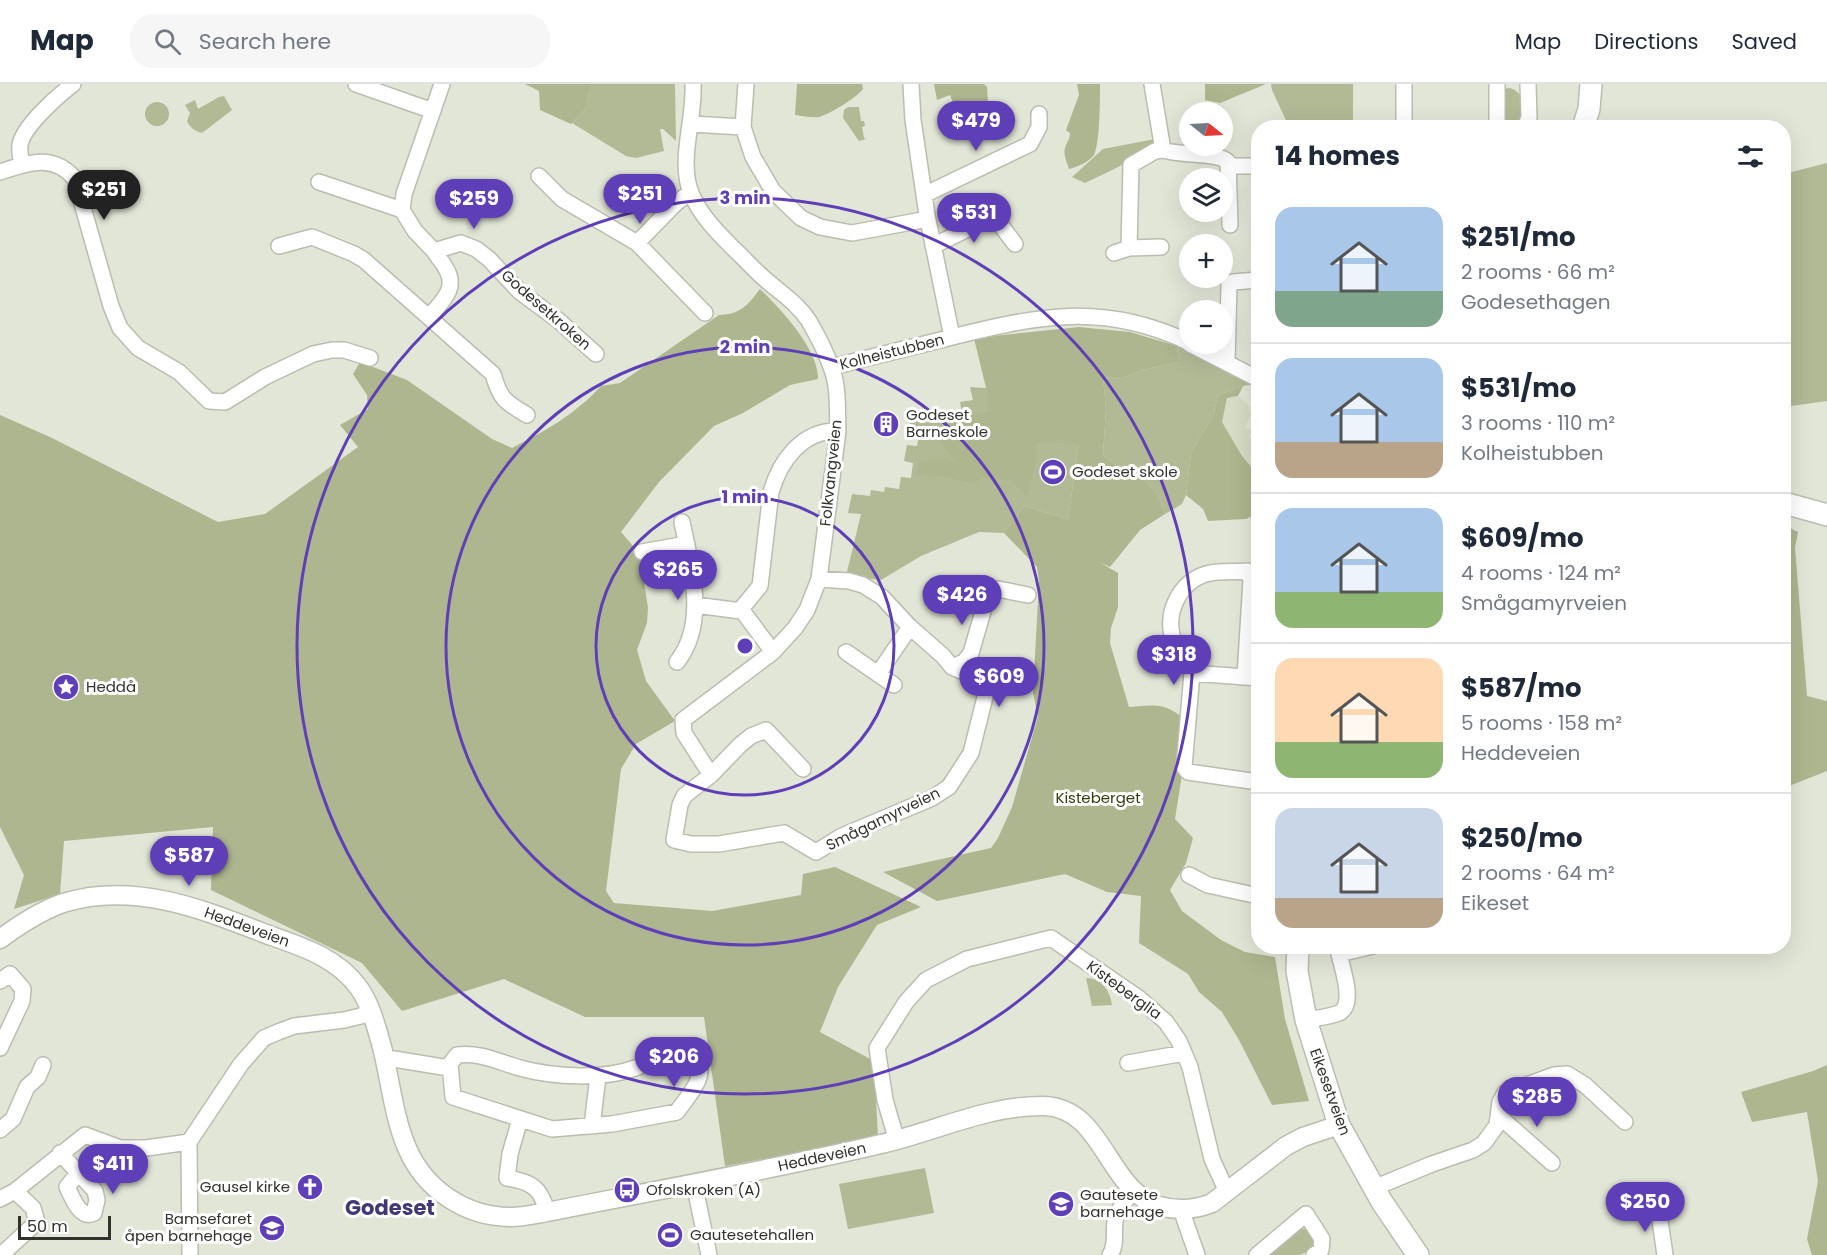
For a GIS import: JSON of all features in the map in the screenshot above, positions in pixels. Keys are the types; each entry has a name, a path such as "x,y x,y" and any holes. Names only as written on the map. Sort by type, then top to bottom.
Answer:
{"main road":[{"path":"1586,120 1591,84"},
{"path":"1791,505 1827,515"},
{"name":"Eikesetveien","path":"1298,954 1298,971 1306,1020 1339,1125 1375,1190 1418,1255"}],"street":[{"path":"22,165 20,146 26,133 52,100 73,84"},
{"path":"356,84 433,111"},
{"path":"429,317 448,295 452,286 449,273 434,251 415,231 402,210 404,194 442,84"},
{"name":"Folkvangveien","path":"693,84 686,169 691,192 700,212 710,224 808,320 832,367 838,431 819,579 807,610 795,628 772,651 683,720 684,733 711,775"},
{"path":"746,84 743,127 753,157 773,191 801,218 820,227 852,233 928,219"},
{"name":"Kolheistubben","path":"911,84 912,112 924,195 952,337"},
{"path":"1152,84 1163,150"},
{"path":"1404,84 1404,120"},
{"path":"1497,84 1497,120"},
{"path":"1528,84 1528,120"},
{"path":"924,195 1030,144 1039,127 1039,114"},
{"path":"691,124 743,127"},
{"path":"1129,248 1131,165 1155,151 1163,150 1187,155 1224,158 1229,166 1228,226"},
{"path":"0,172 22,165 43,162 54,163 67,169 75,178 115,318 120,328 146,353 179,372 209,401 225,402 265,377 313,354 344,350 370,358"},
{"path":"1229,166 1251,166"},
{"path":"539,176 562,199 637,243 705,313"},
{"path":"319,182 402,210"},
{"path":"637,243 676,203 691,192"},
{"path":"933,246 994,216 1015,244"},
{"path":"279,246 312,237 354,254 377,271 493,374 503,400 527,415"},
{"name":"Godesetkroken","path":"434,251 461,243 476,249 489,259 520,292 558,320 596,354"},
{"path":"1114,253 1129,248 1161,247"},
{"path":"1227,362 1229,285 1233,282 1251,281"},
{"name":"Kolheistubben","path":"832,367 983,328 1041,317 1111,318 1152,328 1179,339"},
{"name":"Kolheistubben","path":"1211,354 1251,375"},
{"path":"741,611 760,586 771,492 775,479 787,458 802,440 831,430 838,431"},
{"path":"677,662 685,650 695,605 695,592 682,522"},
{"path":"642,552 687,544"},
{"path":"1251,567 1202,576 1186,587 1175,600 1171,617 1172,636 1192,673 1185,771 1251,781"},
{"name":"Smågamyrveien","path":"711,775 684,796 680,805 674,840 691,844 719,844 784,833 816,852 842,836 932,798 949,787 971,753 986,693 970,675 952,667 882,597 863,585 849,581 819,579"},
{"path":"965,591 984,592 998,589 1028,595"},
{"path":"952,667 964,662 971,653 986,601 984,592"},
{"path":"695,605 741,611 772,651"},
{"path":"878,674 910,627"},
{"path":"846,652 894,685"},
{"path":"1192,673 1251,678"},
{"path":"711,775 740,745 751,736 766,730 803,769"},
{"path":"1189,875 1208,885 1251,894"},
{"name":"Heddeveien","path":"0,939 40,914 63,903 96,897 161,898 225,918 329,960 355,982 371,1010 402,1133 415,1163 434,1188 459,1204 483,1213 509,1217 547,1212 818,1160 897,1141 1007,1108 1046,1106 1068,1113 1085,1125 1133,1192 1150,1203 1170,1209 1184,1210 1201,1208 1212,1203 1286,1146 1339,1125"},
{"name":"Kisteberglia","path":"897,1141 885,1101 877,1048 906,1002 926,980 967,959 1051,938 1153,1010 1166,1022 1185,1053 1195,1082 1212,1159 1227,1192"},
{"path":"1306,1020 1340,1013 1345,1008 1348,997 1339,954"},
{"path":"0,981 10,974 24,989 22,1001 0,1048"},
{"path":"190,1255 189,1142 241,1064 264,1038 294,1026 344,1020 360,1016 371,1010"},
{"path":"663,1052 697,1060 700,1068 696,1083 677,1112 592,1126 552,1129 454,1099 449,1068 458,1055 472,1053 523,1069 598,1076 633,1069 663,1052"},
{"path":"1128,1063 1185,1053"},
{"path":"385,1060 400,1059 449,1068"},
{"path":"0,1130 13,1119 27,1087 38,1077 43,1065"},
{"path":"1375,1190 1381,1185 1422,1168 1479,1147 1493,1132 1500,1117 1502,1097 1511,1089 1554,1075 1567,1074 1585,1085 1625,1122"},
{"path":"592,1126 598,1076"},
{"path":"1500,1117 1552,1163"},
{"path":"520,1119 510,1154 507,1178 516,1179 536,1188 544,1199 547,1212"},
{"path":"0,1199 15,1191 85,1135 120,1148 146,1148 189,1142"},
{"path":"60,1154 78,1173"},
{"path":"694,1183 709,1255"},
{"path":"1,1255 37,1222 33,1208 15,1191"},
{"path":"1110,1255 1114,1248 1115,1219 1133,1192"},
{"path":"1658,1207 1665,1255"},
{"path":"1184,1210 1184,1218 1197,1255"},
{"path":"1257,1255 1306,1214 1322,1239 1321,1250 1314,1255"}],"shaded area":[{"path":"1238,396 1248,405 1251,413 1245,428 1251,430 1249,437 1251,438 1251,508 1201,499 1220,411 1227,398"}],"green space":[{"path":"525,84 591,84 585,110 571,124 540,110 539,91"},
{"path":"591,84 675,84 676,141 660,129 664,151 636,158 626,156 572,123 585,110"},
{"path":"797,84 862,84 863,89 830,113 810,117 795,115"},
{"path":"934,84 984,84 987,87 991,110 989,115 962,126 950,95 937,100"},
{"path":"1077,84 1100,84 1099,131 1094,155 1083,164 1069,169 1065,151 1070,133 1066,130 1079,95"},
{"path":"1205,84 1266,84 1222,102 1205,100"},
{"path":"1271,84 1353,84 1353,120 1286,120"},
{"path":"1510,88 1520,95 1523,105 1522,120 1501,120 1503,89"},
{"path":"224,96 232,110 202,133 191,127 187,121 190,113 185,105 195,100 198,109"},
{"path":"157,102 166,105 169,114 166,123 157,126 148,123 145,114 148,105"},
{"path":"848,107 859,107 861,121 864,121 865,126 862,127 866,139 859,141 843,118 844,110"},
{"path":"1155,139 1144,152 1135,158 1085,183 1072,177 1103,149"},
{"path":"1827,163 1827,401 1791,406 1791,172"},
{"path":"760,289 778,307 806,343 817,368 818,379 790,385 743,413 714,426 659,482 621,532 639,553 648,608 647,623 637,650 646,681 675,721 636,744 621,769 606,891 614,903 712,911 801,895 803,874 835,867 921,907 877,925 838,987 820,1032 874,1061 878,1138 725,1166 704,1017 585,1017 504,979 402,1011 362,963 211,890 213,827 64,841 60,894 14,909 24,875 0,827 0,415 50,437 218,522 265,514 358,447 340,425 368,409 367,395 353,374 360,362 407,380 492,439 512,448 571,413 601,386 620,383 719,315 733,313 743,308"},
{"name":"Kisteberget","path":"1079,327 1130,332 1177,346 1179,362 1142,370 1121,379 1103,377 1106,409 1103,455 1124,471 1140,475 1157,493 1165,514 1140,530 1110,567 1099,562 1118,573 1118,607 1111,628 1110,643 1129,707 1162,706 1175,712 1190,724 1175,819 1193,838 1186,863 1170,890 1182,911 1221,940 1251,954 1275,957 1285,1019 1309,1101 1272,1105 1222,1012 1199,992 1188,974 1139,943 1141,896 1107,892 1065,874 937,901 883,872 991,848 1012,807 1038,716 1033,693 1039,581 1037,567 1004,533 1024,506 1068,519 1079,444 1037,442 1036,462 1027,497 1012,481 984,477 973,483 917,474 919,462 944,459 957,463 940,441 951,435 942,423 987,412 987,389 974,338"},
{"path":"974,338 1079,444 1068,519 1024,506 1004,533 979,532 921,556 881,580 846,576 861,514 848,513 852,494 870,496 871,490 884,492 885,487 899,489 901,477 911,478 913,463 904,461 907,445 917,446 920,430 909,428 911,417 948,410 950,416 962,414 960,402 973,400 970,387 986,388"},
{"path":"1177,346 1179,354 1195,354 1251,382 1251,385 1218,395 1213,416 1191,452 1186,495 1182,504 1165,514 1157,493 1140,475 1124,471 1103,455 1106,409 1103,377 1121,379 1142,370 1179,362"},
{"path":"1243,386 1238,396 1227,398 1222,422 1251,467 1251,516 1246,519 1208,521 1203,509 1186,495 1191,452 1213,416 1218,395"},
{"path":"1791,528 1798,532 1795,548 1807,696 1827,701 1827,771 1791,785"},
{"path":"1086,978 1104,986 1112,1005 1092,1006"},
{"path":"1827,1065 1827,1255 1812,1255 1807,1239 1818,1181 1807,1112 1752,1122 1741,1092"},
{"path":"925,1168 934,1213 848,1229 839,1184"},
{"path":"1299,1228 1309,1230 1315,1235 1316,1248 1300,1255 1266,1255"}],"place":[{"name":"Godeset Barneskole","path":"886,424"},
{"name":"Godeset skole","path":"1053,472"},
{"name":"Heddå","path":"66,687"},
{"name":"Gausel kirke","path":"310,1187"},
{"name":"Ofolskroken (A)","path":"627,1190"},
{"name":"Gautesete barnehage","path":"1061,1204"},
{"name":"Bamsefaret åpen barnehage","path":"272,1228"},
{"name":"Gautesetehallen","path":"670,1235"}],"district":[{"name":"Godeset","path":"390,1208"}]}
